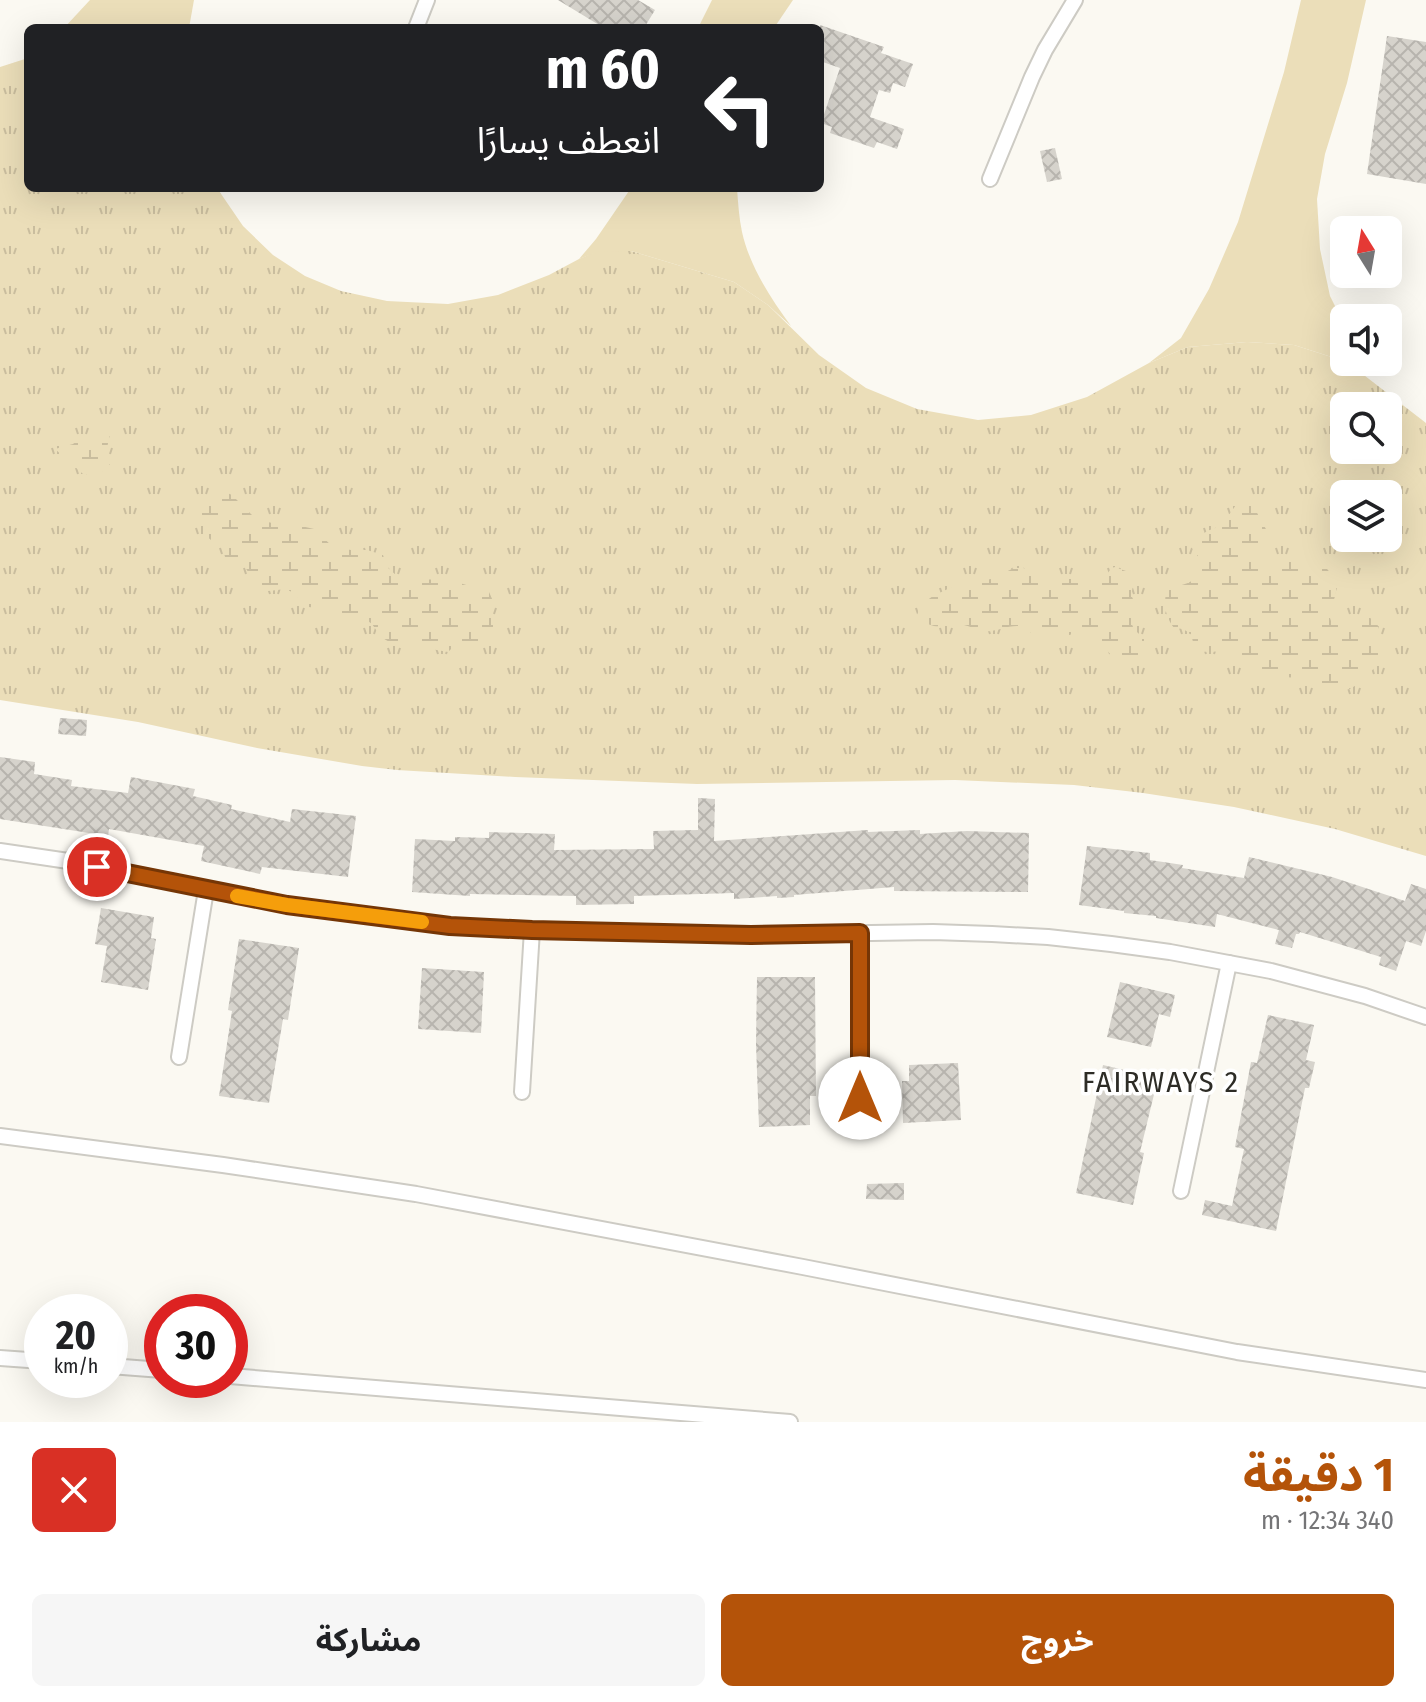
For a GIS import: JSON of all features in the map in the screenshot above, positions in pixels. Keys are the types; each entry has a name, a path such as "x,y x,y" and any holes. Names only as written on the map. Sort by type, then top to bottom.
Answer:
{"street":[{"path":"418,24 427,0"},
{"path":"990,179 1032,77 1075,0"},
{"path":"0,851 75,862 287,905 450,926 751,935 933,932 1048,937 1156,950 1271,971 1426,1017"},
{"path":"179,1057 206,890"},
{"path":"522,1092 532,930"},
{"path":"860,933 860,1098"},
{"path":"1181,1191 1229,963"},
{"path":"0,1136 416,1194 1224,1349 1426,1380"},
{"path":"0,1358 24,1360"},
{"path":"248,1377 790,1422"}],"green space":[{"path":"90,0 194,0 190,24 68,24"},
{"path":"712,0 793,0 777,24 700,24"},
{"path":"1301,0 1366,0 1347,83 1325,154 1317,199 1320,249 1334,304 1330,304 1330,357 1294,345 1247,342 1188,347 1149,363 1181,338 1209,289 1238,222 1284,72"},
{"path":"24,59 24,192 220,192 243,226 273,255 305,276 341,291 387,301 448,304 498,295 598,251 631,251 734,282 768,305 819,355 866,388 917,409 978,420 1031,415 1087,397 1149,363 1188,347 1247,342 1294,345 1330,357 1330,376 1365,376 1386,392 1330,392 1330,464 1402,464 1402,404 1426,423 1426,856 1335,829 1234,807 1074,785 955,780 697,784 397,770 257,748 138,722 0,700 0,67"},
{"path":"628,192 737,192 741,227 750,257 768,293 791,326 768,305 734,282 631,251 598,252 579,259"},
{"path":"105,431 110,434 107,448 110,464 99,474 83,474 55,449 73,444 83,436"},
{"path":"225,492 256,519 314,529 333,547 367,550 383,555 387,567 397,576 450,580 489,592 493,601 493,635 479,643 457,643 448,652 410,640 396,646 381,637 372,624 361,616 349,618 337,615 325,606 308,607 287,590 262,590 245,567 225,557 218,540 211,540 205,535 200,500"},
{"path":"1241,498 1250,500 1267,531 1269,539 1259,557 1263,566 1276,566 1294,558 1322,564 1334,579 1336,588 1328,612 1331,621 1367,617 1378,625 1379,663 1358,684 1336,692 1293,678 1266,676 1237,655 1199,652 1191,634 1174,628 1166,611 1166,592 1196,577 1202,562 1192,548 1207,531 1221,526"},
{"path":"1114,567 1134,577 1132,624 1144,638 1144,661 1122,663 1102,645 1078,632 1046,638 1019,626 982,631 957,624 931,625 917,617 919,606 933,596 954,586 991,579 1014,568 1088,584 1103,580"}],"building":[{"path":"558,0 638,0 655,10 646,24 597,24"},
{"path":"824,26 884,47 881,53 913,64 905,87 893,83 890,93 879,90 870,117 904,129 897,149 877,142 874,148 830,133 832,127 824,124 824,114 840,68 824,62"},
{"path":"1387,36 1426,42 1426,184 1367,174"},
{"path":"1055,148 1062,179 1047,182 1040,151"},
{"path":"60,718 87,720 86,736 58,734"},
{"path":"0,757 35,762 34,774 72,780 71,786 128,793 131,777 195,789 193,796 232,805 231,809 290,822 292,809 356,816 348,877 262,867 260,874 201,861 204,846 109,829 108,836 0,819"},
{"path":"698,798 715,799 714,841 868,830 920,830 920,834 967,831 1029,833 1028,892 894,891 894,887 777,898 734,899 734,893 634,896 634,904 576,905 576,896 470,896 412,892 415,839 455,841 455,837 489,838 489,832 555,834 554,850 654,849 653,831 698,830"},
{"path":"1087,846 1150,853 1150,860 1244,878 1249,857 1332,877 1405,901 1411,884 1426,889 1426,931 1421,946 1406,941 1396,971 1379,965 1381,957 1300,932 1296,934 1292,948 1275,944 1279,930 1217,914 1215,927 1079,905"},
{"path":"101,908 154,917 151,938 156,939 148,990 101,982 107,946 95,944"},
{"path":"239,939 299,948 288,1020 283,1019 269,1103 219,1096"},
{"path":"422,968 484,972 481,1033 418,1029"},
{"path":"757,977 815,977 816,1096 810,1096 810,1125 759,1127"},
{"path":"1120,982 1175,995 1170,1017 1159,1014 1151,1047 1107,1037"},
{"path":"1268,1015 1314,1025 1306,1060 1315,1062 1309,1088 1305,1088 1276,1231 1202,1215 1205,1200 1232,1206 1244,1149 1235,1147 1251,1062 1257,1063"},
{"path":"958,1063 961,1120 903,1123 902,1081 909,1081 909,1065"},
{"path":"1103,1065 1158,1078 1140,1152 1144,1153 1133,1205 1076,1193"},
{"path":"904,1183 904,1200 866,1199 867,1184"}],"slow traffic":[{"path":"237,896 422,922"}],"district":[{"name":"FAIRWAYS 2","path":"1161,1082"}],"route":[{"path":"97,867 287,905 450,926 751,935 860,933 860,1098"}]}
